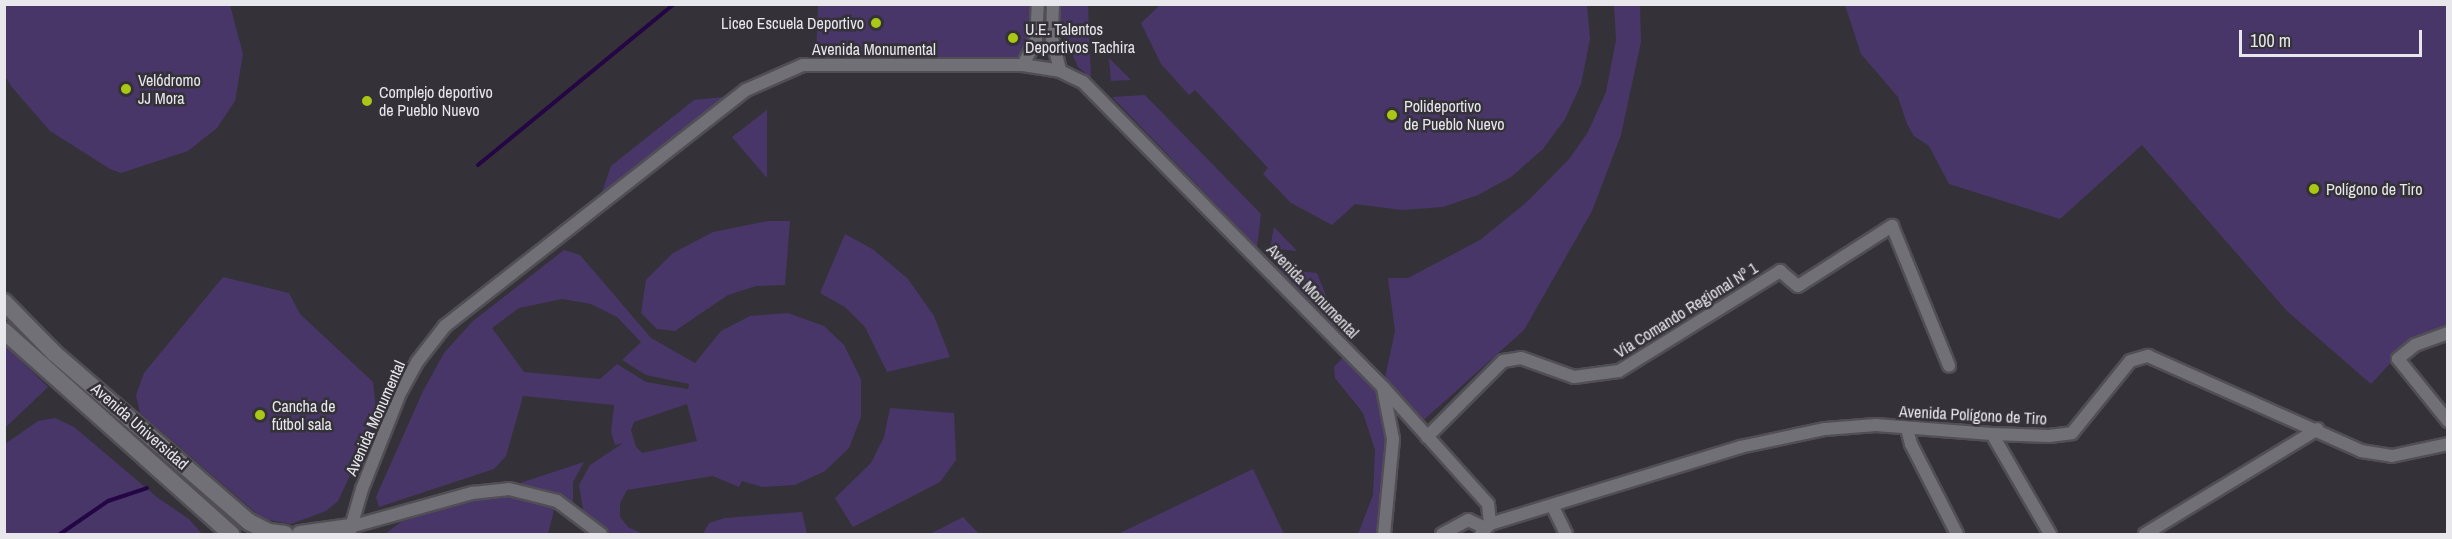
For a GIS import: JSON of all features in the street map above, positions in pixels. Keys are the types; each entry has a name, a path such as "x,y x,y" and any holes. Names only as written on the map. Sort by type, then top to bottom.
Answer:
{"street":[{"path":"1023,65 1036,40 1038,4"},
{"path":"1053,4 1052,38 1060,71"},
{"name":"Avenida Monumental","path":"350,531 400,393 417,362 445,326 468,304 746,90 803,66 1023,65 1060,71 1085,84 1383,387 1488,504 1485,528"},
{"name":"Vía Comando Regional Nº 1","path":"1427,437 1503,361 1521,358 1574,378 1619,372 1780,271 1798,286 1892,226 1949,366"},
{"name":"Avenida Universidad","path":"4,302 54,353 249,522 269,532 285,534"},
{"name":"Avenida Universidad","path":"4,331 231,534"},
{"path":"2448,333 2415,345 2398,359 2448,421"},
{"name":"Avenida Polígono de Tiro","path":"1442,534 1468,520 1485,528 1740,447 1856,426 2049,436 2072,433 2130,361 2148,356 2318,429 2361,451 2392,456 2448,444"},
{"path":"1383,387 1393,439 1384,534"},
{"path":"1907,429 1911,444 1957,534"},
{"path":"2145,534 2318,429"},
{"path":"1992,434 2050,534"},
{"path":"300,534 350,531 478,491 509,489 557,501 601,534"},
{"path":"1553,507 1566,534"}],"shaded area":[{"name":"Velódromo JJ Mora","path":"4,5 230,5 243,54 235,101 217,128 188,151 121,173 110,169 50,131 11,86 5,76"},
{"path":"818,5 1037,5 1029,50 1014,59 932,61 816,56"},
{"path":"1057,5 1088,5 1091,78 1078,67 1062,31"},
{"name":"Polideportivo de Pueblo Nuevo","path":"1160,5 1587,5 1590,39 1581,84 1565,119 1543,149 1511,177 1478,195 1443,207 1402,210 1355,204 1332,225 1291,203 1263,174 1268,168 1195,90 1189,95 1161,64 1141,23"},
{"path":"1614,5 1640,5 1641,42 1621,135 1592,211 1524,330 1417,426 1384,388 1393,439 1384,534 1358,534 1373,495 1375,450 1363,413 1335,378 1334,367 1348,352 1383,387 1395,331 1388,278 1408,278 1480,240 1528,201 1570,158 1588,132 1606,92 1616,40"},
{"name":"Polígono de Tiro","path":"1845,5 2447,5 2447,332 2405,347 2371,384 2287,311 2142,145 2060,219 1949,184 1929,146 1914,136 1907,124 1898,97 1861,54"},
{"path":"1109,58 1131,80 1111,81"},
{"path":"1145,95 1261,214 1257,247 1112,97"},
{"path":"734,96 599,201 611,166 694,100"},
{"path":"767,110 767,178 732,137"},
{"path":"768,221 790,221 785,285 756,286 728,295 675,331 657,329 641,313 646,280 673,253 713,232"},
{"path":"1274,227 1297,251 1270,248"},
{"path":"845,234 874,250 908,279 934,316 950,357 887,372 865,327 845,307 820,293"},
{"path":"564,250 580,255 651,338 695,363 721,331 750,316 788,313 824,326 844,345 861,379 861,417 849,448 825,471 795,485 762,487 742,481 739,487 713,476 627,490 620,503 620,517 628,527 643,534 601,534 584,515 579,485 590,465 623,443 615,445 611,432 614,405 523,396 506,456 494,469 379,507 376,497 423,391 444,353 473,321","holes":["562,299 591,304 617,317 641,342 622,360 646,375 689,384 688,389 646,382 617,364 600,379 524,372 492,328 519,308","687,404 697,441 642,453 636,447 631,430 634,422"]},
{"path":"1276,269 1317,273 1332,311 1352,346"},
{"path":"223,277 289,293 300,314 373,382 377,418 338,501 326,511 291,524 263,519 140,413 136,395 144,373"},
{"path":"4,344 48,387 5,428 4,428"},
{"path":"890,408 954,413 956,460 940,482 853,527 835,498 871,463 884,437"},
{"path":"55,418 74,427 158,498 189,519 202,534 5,534 5,444 38,421"},
{"path":"584,462 573,482 573,504 548,491 520,483"},
{"path":"1253,469 1284,534 1118,534"},
{"path":"509,494 555,506 548,534 385,534 401,522 468,500"},
{"path":"802,512 807,534 703,534 709,523 725,518"},
{"path":"963,517 979,534 930,534"}],"waterway":[{"path":"478,165 674,4"},
{"path":"60,534 108,501 147,488"}],"place":[{"name":"Liceo Escuela Deportivo","path":"876,23"},
{"name":"U.E. Talentos Deportivos Tachira","path":"1013,38"},
{"name":"Velódromo JJ Mora","path":"126,89"},
{"name":"Complejo deportivo de Pueblo Nuevo","path":"367,101"},
{"name":"Polideportivo de Pueblo Nuevo","path":"1392,115"},
{"name":"Polígono de Tiro","path":"2314,189"},
{"name":"Cancha de fútbol sala","path":"260,415"}]}
